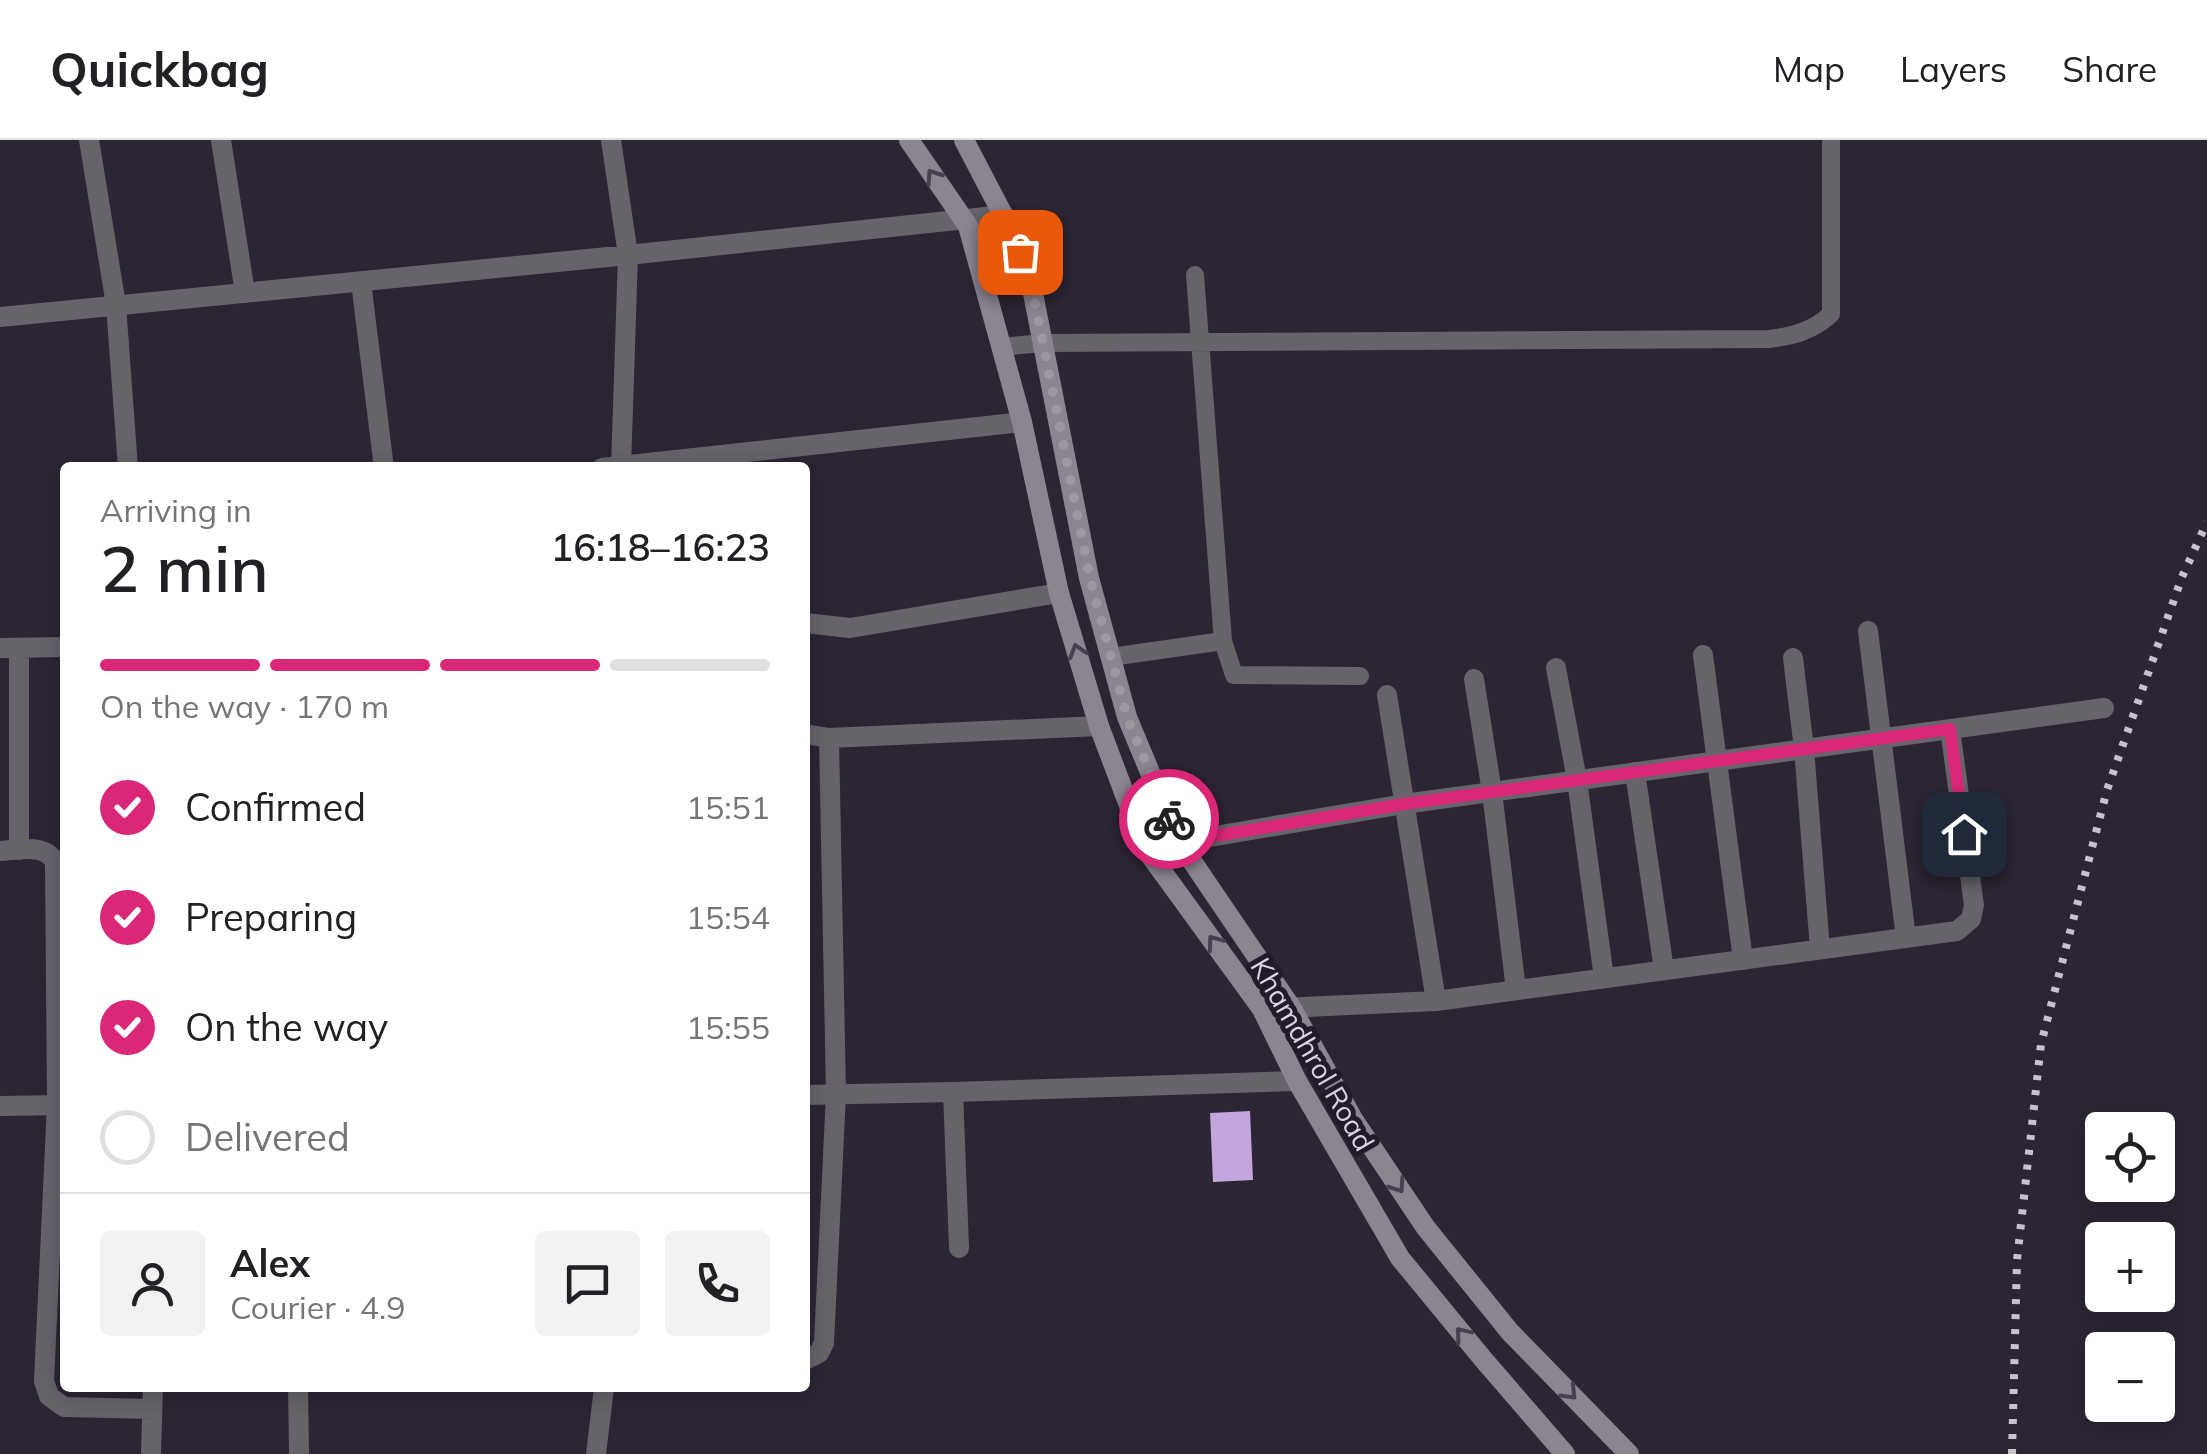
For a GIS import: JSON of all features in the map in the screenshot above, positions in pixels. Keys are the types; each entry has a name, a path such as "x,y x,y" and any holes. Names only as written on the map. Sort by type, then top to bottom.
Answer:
{"main road":[{"name":"Khamdhrol Road","path":"909,140 968,226 1022,422 1059,594 1099,726 1145,848 1262,1010 1298,1081 1400,1258 1565,1454"},
{"name":"Khamdhrol Road","path":"964,140 1004,215 1029,273 1090,578 1127,717 1179,842 1291,1006 1353,1118 1426,1228 1510,1332 1629,1454"}],"street":[{"path":"88,140 116,306 128,462"},
{"path":"221,140 244,293"},
{"path":"611,140 628,255 614,462"},
{"path":"0,317 1004,215"},
{"path":"361,282 383,462"},
{"path":"659,462 1022,422"},
{"path":"810,624 850,628 1059,594"},
{"path":"1868,631 1906,938"},
{"path":"60,647 10,648 10,850 42,850 56,862 60,1056"},
{"path":"1703,655 1743,960"},
{"path":"1792,658 1804,749 1820,949"},
{"path":"1556,668 1577,780 1604,978"},
{"path":"1474,679 1516,990"},
{"path":"1387,695 1436,1001"},
{"path":"1145,848 1404,804 2104,708"},
{"path":"810,735 830,738 1099,726"},
{"path":"1262,1010 1436,1001 1957,931 1971,920 1974,904 1950,729"},
{"path":"810,1358 819,1353 824,1343 836,1094 830,738"},
{"path":"1634,772 1664,970"},
{"path":"810,1095 1298,1081"},
{"path":"952,1092 959,1248"},
{"path":"0,1106 60,1105"},
{"path":"60,1121 44,1381 49,1396 64,1407 153,1398 151,1454"},
{"path":"298,1392 300,1454"},
{"path":"596,1454 604,1392"}],"lane":[{"path":"1001,347 1044,343 1792,336 1820,325 1831,314 1831,140"},
{"path":"1195,275 1223,641 1234,675 1360,676"},
{"path":"1111,657 1223,641"}],"building":[{"path":"1250,1111 1253,1180 1213,1182 1210,1113"}],"railway":[{"path":"2012,1454 2017,1260 2041,1044 2107,790 2182,577 2207,522"}],"way so far":[{"path":"1020,252 1029,273 1090,578 1127,717 1169,819"}],"route":[{"path":"1169,819 1179,842 1404,804 1950,729 1964,834"}]}
